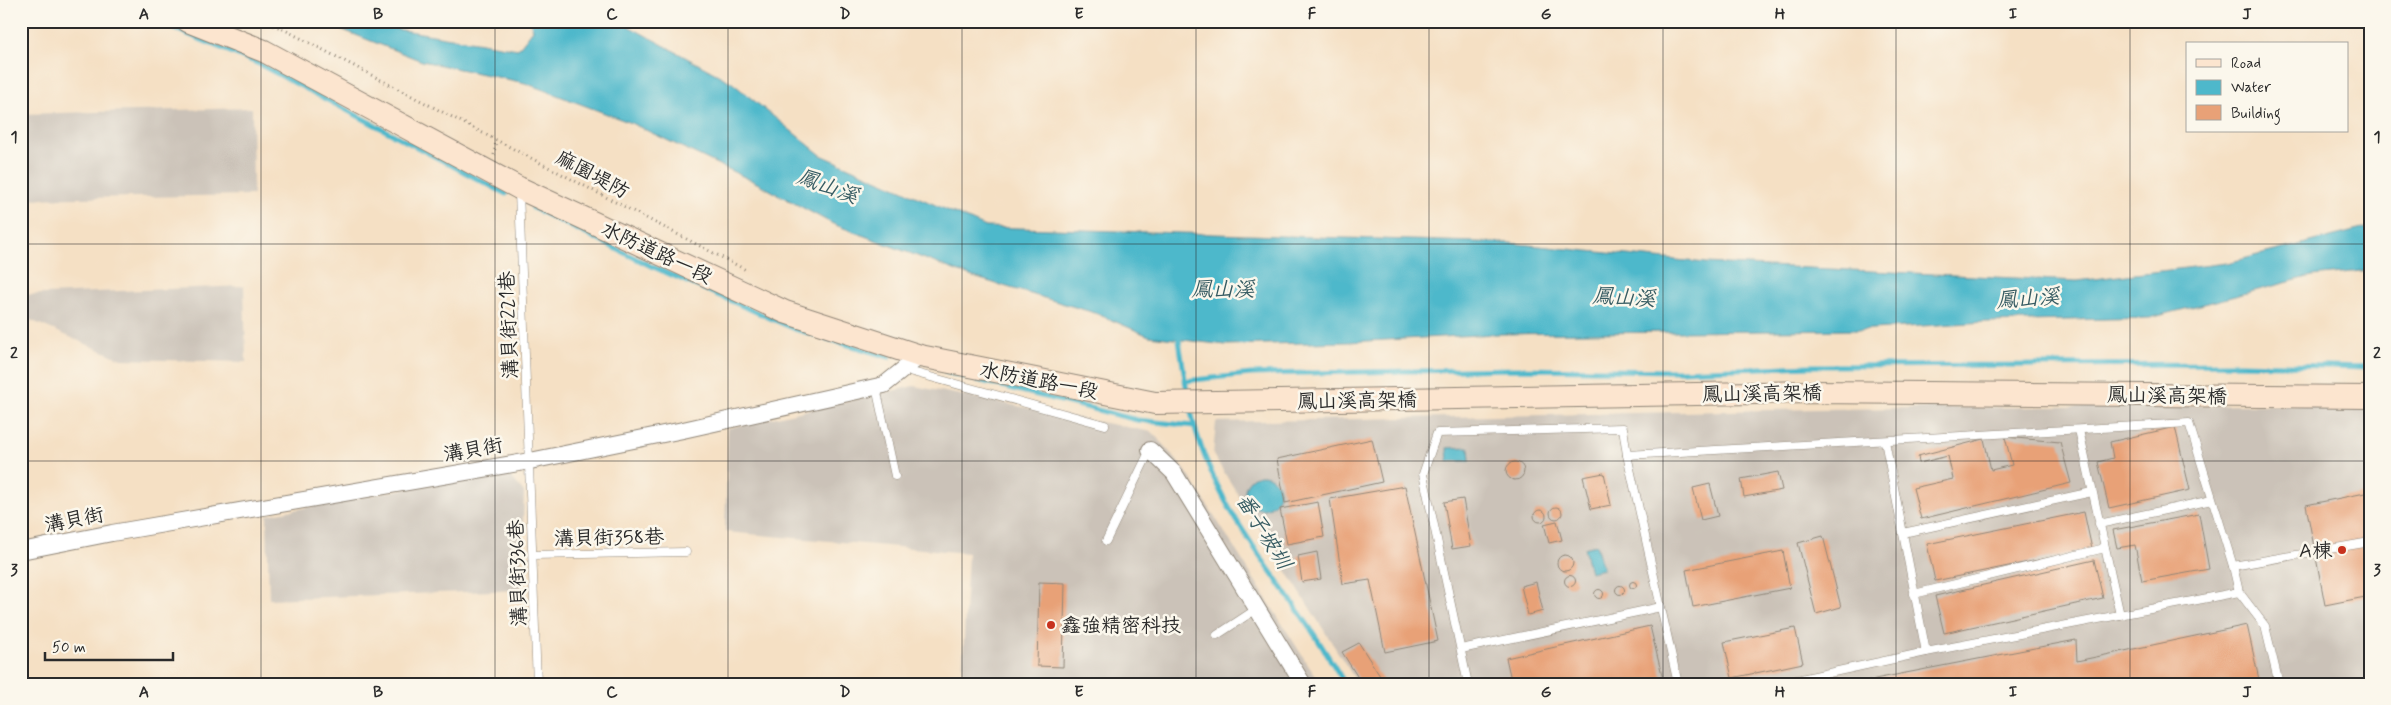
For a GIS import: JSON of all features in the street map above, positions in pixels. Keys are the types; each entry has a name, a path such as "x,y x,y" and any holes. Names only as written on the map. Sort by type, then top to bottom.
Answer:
{"street":[{"name":"水防道路一段","path":"188,21 264,51 519,188 785,312 912,362 1155,403"},
{"name":"溝貝街","path":"21,552 112,533 530,461 682,430 884,385 912,362"},
{"name":"鳳山溪高架橋","path":"1155,403 1811,392 2370,397"},
{"path":"1150,450 1174,473 1303,684"}],"lane":[{"name":"溝貝街221巷","path":"519,188 530,461"},
{"path":"912,362 1105,425"},
{"path":"876,387 895,476"},
{"path":"1627,455 2189,423 2240,592 2265,626 2279,684"},
{"path":"1468,684 1424,474 1436,433 1623,428 1627,455 1678,684"},
{"path":"2078,430 2120,615"},
{"path":"1885,441 1926,652"},
{"path":"1106,541 1150,450"},
{"name":"溝貝街336巷","path":"530,461 537,684"},
{"path":"1903,533 2092,492"},
{"path":"2099,524 2212,500"},
{"path":"2233,566 2370,542"},
{"path":"1914,594 2105,548"},
{"name":"溝貝街358巷","path":"533,555 686,552"},
{"path":"1778,684 1926,652 2240,592"},
{"path":"1462,649 1661,607"},
{"path":"1217,635 1258,608"}],"path":[{"name":"麻園堤防","path":"264,21 283,29 756,276"}],"shaded area":[{"path":"252,108 253,195 21,199 21,114"},
{"path":"244,286 246,362 121,359 21,316 21,295"},
{"path":"914,386 1152,432 1186,471 1320,684 959,684 962,679 968,553 725,532 728,428"},
{"path":"2370,404 2370,684 1358,684 1213,455 1216,422 1817,409"},
{"path":"505,470 524,492 521,590 269,599 267,515"}],"water":[{"name":"鳳山溪","path":"320,21 381,21 396,29 518,49 533,30 530,21 619,21 731,82 821,155 986,227 1509,243 1706,263 2077,281 2227,263 2370,227 2370,270 2312,276 2150,318 1986,322 1857,330 1496,334 1348,342 1226,345 1149,336 1095,313 970,276 833,224 757,183 631,123 525,83 422,61"},
{"path":"1469,447 1470,461 1448,461 1447,448"},
{"path":"1262,475 1269,476 1274,480 1278,485 1278,499 1274,504 1269,508 1262,509 1255,508 1250,504 1246,499 1245,492 1246,485 1250,480 1255,476"},
{"path":"1596,545 1603,569 1590,572 1584,548"}],"building":[{"path":"2175,427 2190,490 2109,508 2098,462 2113,458 2110,442"},
{"path":"2005,437 2060,442 2071,483 1921,519 1913,488 1953,479 1948,456 1919,463 1918,456 1984,439 1991,470 2012,465"},
{"path":"1372,439 1382,482 1285,503 1277,459"},
{"path":"1515,462 1521,465 1524,471 1521,477 1515,480 1509,477 1506,471 1509,465"},
{"path":"1778,472 1782,490 1744,497 1741,479"},
{"path":"1604,473 1611,505 1591,509 1583,477"},
{"path":"1710,484 1718,516 1701,520 1693,488"},
{"path":"1405,486 1438,641 1385,652 1370,580 1343,584 1330,499"},
{"name":"A棟","path":"2370,492 2370,596 2325,605 2306,505"},
{"path":"1463,499 1471,546 1452,549 1444,502"},
{"path":"1318,502 1324,537 1287,544 1280,509"},
{"path":"1556,507 1562,513 1556,519 1550,513"},
{"path":"1538,510 1542,510 1546,516 1542,522 1538,522 1534,518 1534,514"},
{"path":"2084,512 2092,549 1935,581 1927,544"},
{"path":"2199,514 2209,569 2142,581 2135,545 2117,548 2113,530"},
{"path":"1557,521 1562,540 1549,543 1544,524"},
{"path":"1823,536 1841,607 1816,614 1798,543"},
{"path":"1783,551 1790,588 1693,607 1686,570"},
{"path":"1317,552 1321,579 1302,582 1298,556"},
{"path":"1565,555 1571,557 1573,563 1571,569 1565,571 1559,569 1557,563 1559,557"},
{"path":"2094,560 2103,598 1944,633 1935,596"},
{"path":"1568,576 1572,576 1575,581 1574,585 1568,586 1565,583 1565,579"},
{"path":"1633,581 1637,585 1633,589 1629,585"},
{"name":"鑫強精密科技","path":"1039,582 1065,583 1063,667 1037,666"},
{"path":"1536,582 1543,611 1528,615 1521,586"},
{"path":"1620,585 1625,590 1620,595 1615,590"},
{"path":"1599,590 1603,594 1599,598 1595,594"},
{"path":"2247,625 2260,684 1849,684 2076,640 2077,661"},
{"path":"1650,626 1664,684 1512,684 1506,658"},
{"path":"1795,628 1803,663 1732,678 1724,642"},
{"path":"1359,643 1385,684 1362,684 1342,652"}],"waterway":[{"path":"156,21 259,64 506,194"},
{"path":"533,208 651,266 795,329 889,357"},
{"path":"1178,334 1188,398"},
{"path":"1184,381 1251,374 1517,369 1680,371 1811,366 2240,364 2370,367"},
{"path":"946,372 1137,420 1194,426"},
{"name":"番子坡圳","path":"1190,408 1210,470 1223,497 1254,548 1313,632 1345,684"}],"place":[{"name":"A棟","path":"2342,550"},
{"name":"鑫強精密科技","path":"1051,625"}]}
